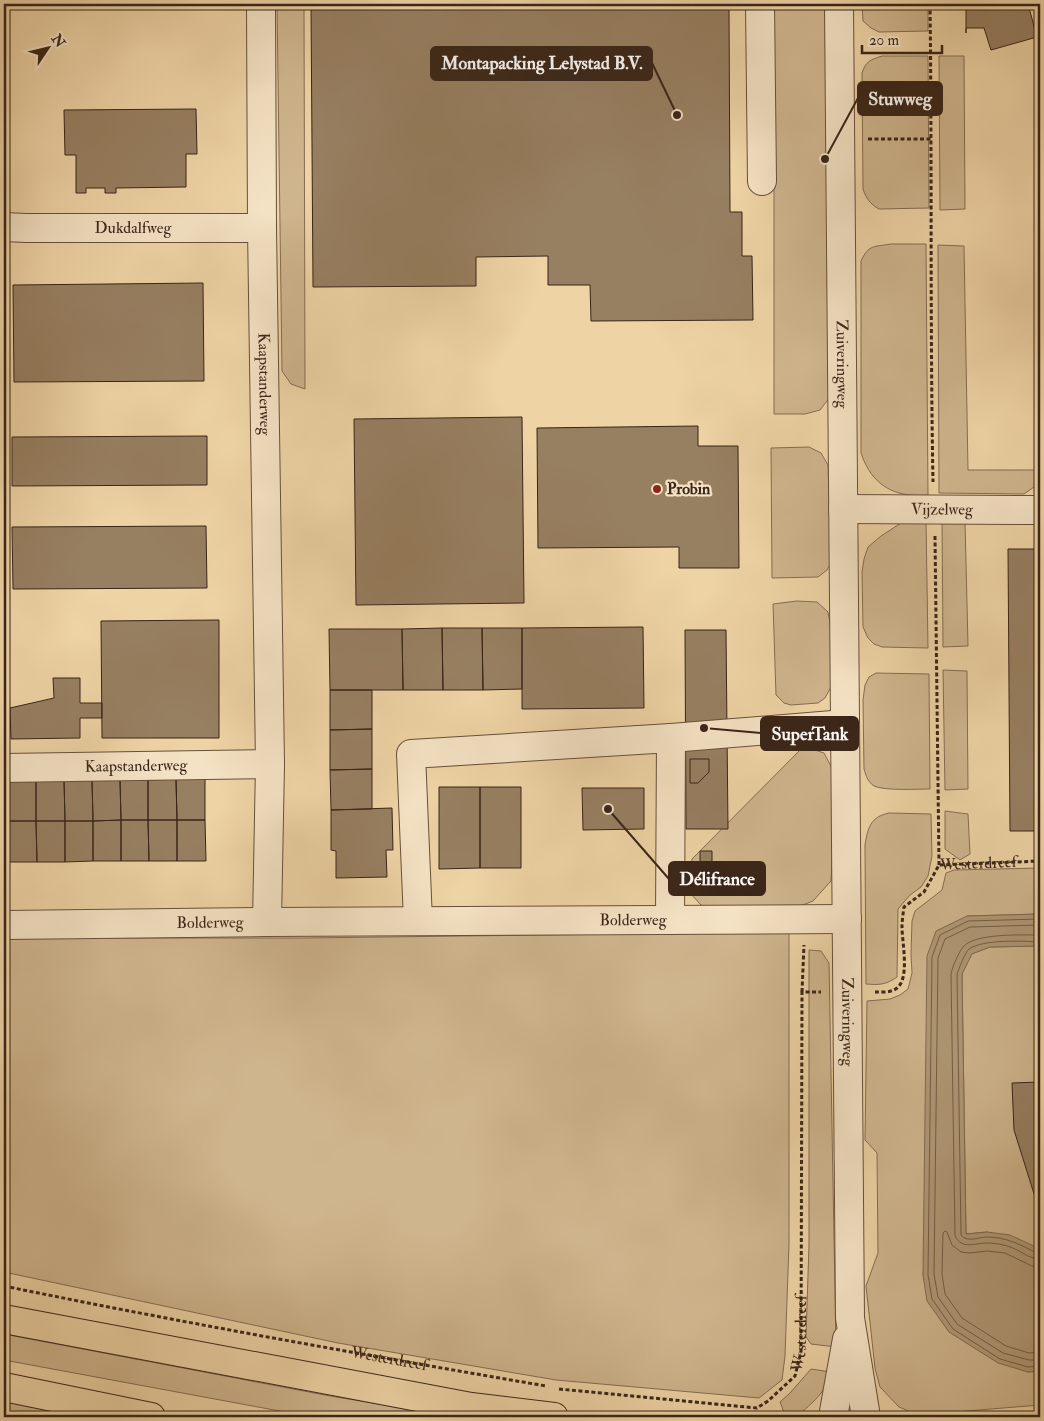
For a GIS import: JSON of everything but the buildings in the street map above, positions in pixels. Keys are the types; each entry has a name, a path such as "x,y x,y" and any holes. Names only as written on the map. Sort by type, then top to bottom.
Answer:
{"main road":[{"name":"Westerdreef","path":"4,1319 471,1407 554,1417"},
{"path":"4,1387 151,1417"}],"street":[{"name":"Kaapstanderweg","path":"261,4 262,228 270,764 267,922"},
{"path":"760,4 762,181"},
{"name":"Zuiveringweg","path":"840,4 850,1318 866,1417"},
{"name":"Dukdalfweg","path":"4,227 262,228"},
{"name":"Vijzelweg","path":"843,509 1040,510"},
{"path":"418,921 411,754 671,738 845,724"},
{"path":"670,920 671,738"},
{"name":"Kaapstanderweg","path":"4,768 270,764"},
{"name":"Bolderweg","path":"4,925 804,920 847,918"},
{"name":"Zuiveringweg","path":"833,1417 850,1318"}],"path":[{"path":"930,4 932,139 931,363 937,630 938,865"},
{"path":"840,139 932,139"},
{"name":"Westerdreef","path":"556,1388 757,1408 768,1401 795,1376 801,1352 802,992 889,992 898,988 903,982 902,925 904,908 924,892 938,865 1040,861"},
{"path":"802,992 804,920"},
{"name":"Westerdreef","path":"4,1286 391,1359 547,1386"}],"shaded area":[{"path":"277,4 304,4 305,389 291,384 282,371"},
{"path":"774,4 833,4 830,397 820,410 805,414 774,414"},
{"path":"862,4 928,4 928,31 879,32 863,21"},
{"path":"882,56 928,56 929,208 879,209 869,200 863,189 862,73 869,61"},
{"path":"939,56 964,56 965,209 940,210"},
{"path":"891,244 926,244 928,495 905,494 886,488 871,474 861,453 861,261 873,247"},
{"path":"938,245 964,246 968,470 1040,470 1040,487 1034,487 1024,494 939,493"},
{"path":"809,447 821,453 828,465 831,563 827,570 818,577 772,578 771,448"},
{"path":"926,520 928,648 882,647 874,644 868,638 863,627 862,572 868,547 901,523"},
{"path":"942,521 965,521 968,646 943,647"},
{"path":"797,601 817,602 828,612 831,629 831,687 825,698 818,703 791,705 784,703 776,695 773,604"},
{"path":"943,670 967,671 968,789 945,790"},
{"path":"876,673 929,674 930,789 879,788 874,786 866,776 864,769 863,700 865,685 869,677"},
{"path":"801,749 824,753 833,770 834,825 831,881 813,901 790,910 717,910 701,905 690,893 688,885 692,859"},
{"path":"945,811 968,814 970,854 960,860 945,849"},
{"path":"889,813 931,814 932,856 928,876 921,887 910,895 898,909 897,977 882,984 866,984 865,845 867,833 874,820"},
{"path":"1040,868 1040,914 967,916 923,1275 1028,1372 1040,1371 1040,1405 918,1415 899,1407 880,1387 875,1368 866,1286 878,1253 877,1153 865,1140 867,1001 890,999 908,989 912,973 912,921 915,911 942,890 946,873 954,870"},
{"path":"789,932 789,1244 785,1356 782,1380 759,1398 556,1380 338,1343 4,1272 4,938 303,938"},
{"path":"1040,946 1040,1251 1038,1248 987,1232 966,1234 962,974 971,954 990,947"},
{"path":"809,950 821,951 829,963 836,1347 811,1344 806,1337 809,1245"},
{"path":"4,1334 330,1396 461,1417 312,1417 4,1360"},
{"path":"811,1369 831,1372 825,1387 817,1398 797,1417 786,1417 780,1402"},
{"path":"4,1401 92,1417 4,1417"}],"water":[{"path":"1040,914 1040,946 990,947 972,954 962,974 966,1234 987,1232 1010,1235 1038,1248 1040,1251 1040,1371 1028,1372 998,1363 949,1332 927,1301 923,1275 927,956 936,931 967,916"}],"place":[{"name":"Montapacking Lelystad B.V.","path":"677,115"},
{"name":"Stuwweg","path":"825,159"},
{"name":"Probin","path":"657,489"},
{"name":"SuperTank","path":"704,728"},
{"name":"Délifrance","path":"608,809"}]}
